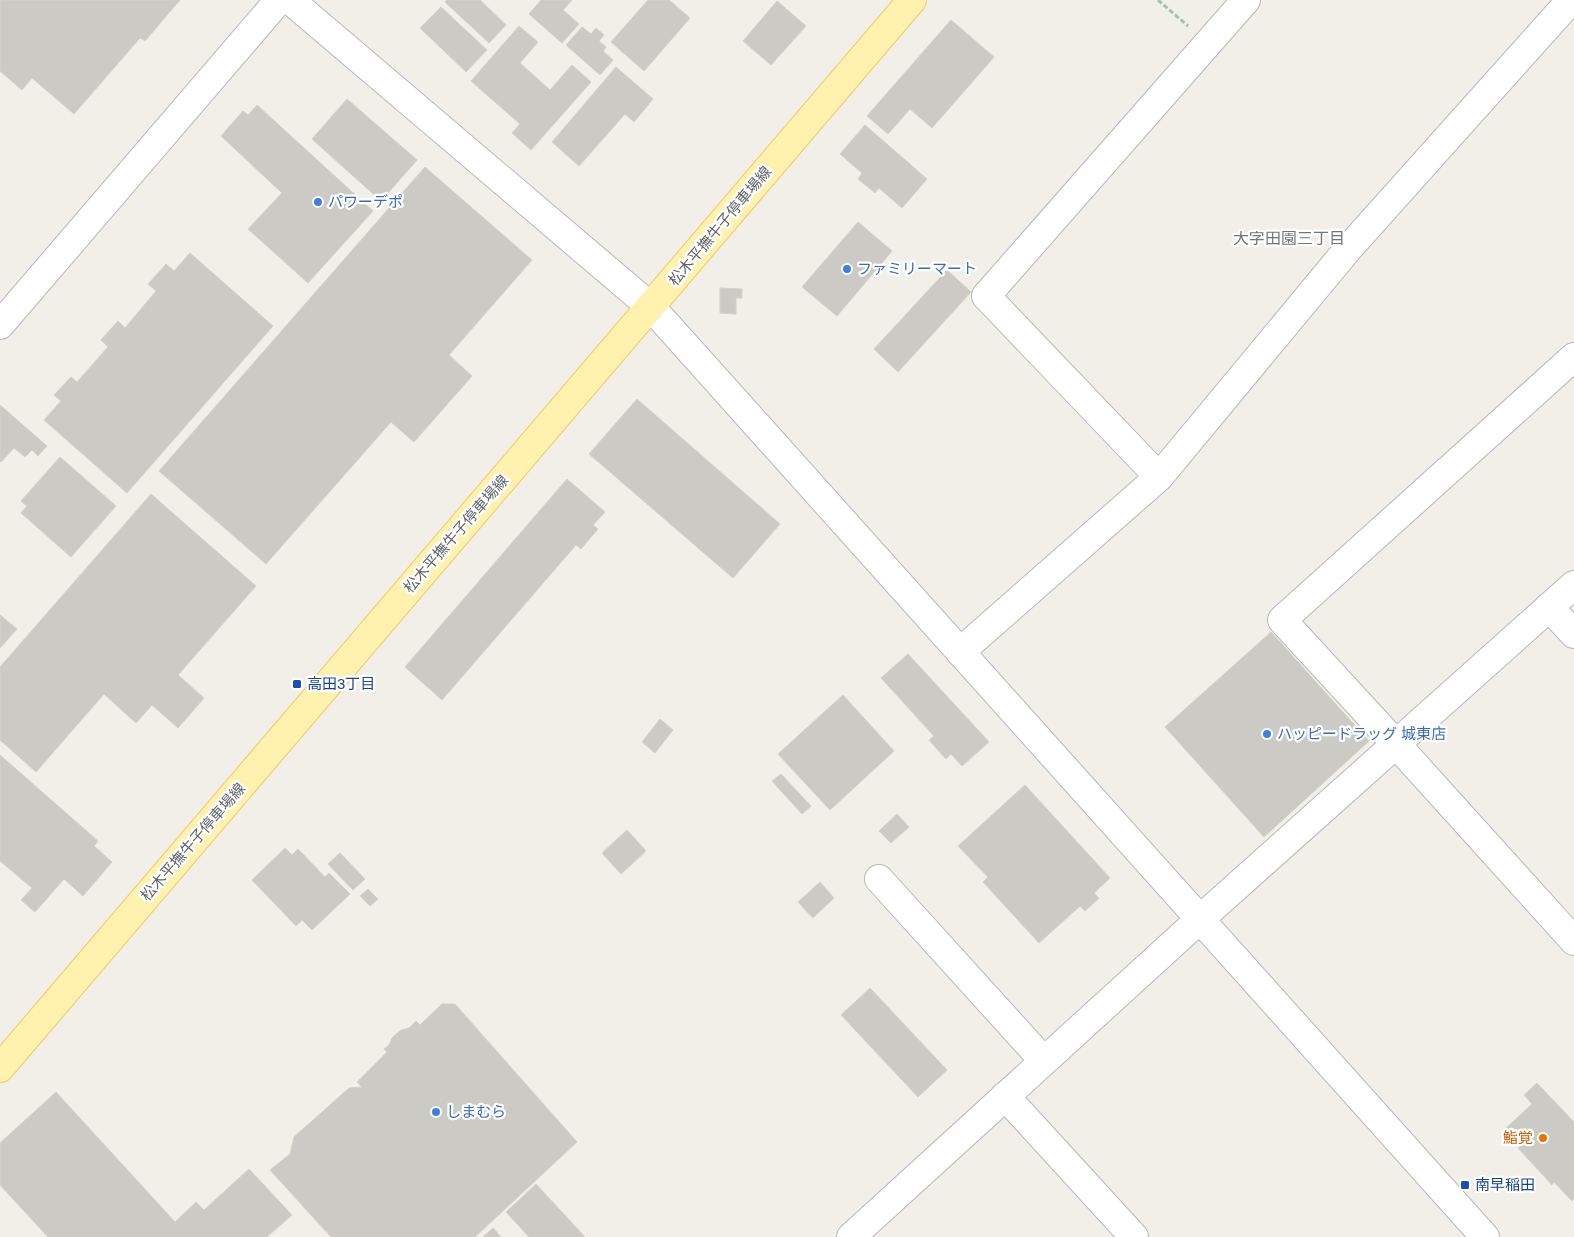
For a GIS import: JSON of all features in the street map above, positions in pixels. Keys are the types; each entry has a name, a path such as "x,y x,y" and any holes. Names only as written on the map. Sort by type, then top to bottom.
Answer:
{"main road":[{"name":"松木平撫牛子停車場線","path":"0,1068 912,0"}],"street":[{"path":"0,325 279,0"},
{"path":"290,0 651,307 1485,1237"},
{"path":"1158,477 986,296 1246,0"},
{"path":"960,652 1158,477 1348,250 1571,0"},
{"path":"1574,357 1282,620 1574,941"},
{"path":"851,1237 1200,920 1574,585"},
{"path":"1549,607 1574,634"},
{"path":"879,880 1044,1061"},
{"path":"1005,1096 1134,1237"}],"path":[{"path":"1158,0 1208,43"}],"building":[{"path":"0,0 180,0 145,41 140,38 74,114 32,78 22,90 0,71"},
{"path":"447,0 480,0 506,25 489,43 445,2"},
{"path":"541,0 572,0 563,10 579,24 562,43 529,14"},
{"path":"648,0 669,0 690,18 644,71 611,42"},
{"path":"777,1 806,26 771,65 743,41"},
{"path":"441,7 487,50 466,72 420,28"},
{"path":"951,20 994,57 932,128 910,109 888,134 867,116"},
{"path":"519,26 538,42 520,63 550,90 572,65 591,82 531,150 512,133 520,124 471,81"},
{"path":"582,27 591,34 596,28 604,35 599,41 606,47 603,51 613,60 600,75 566,45"},
{"path":"616,67 653,99 634,122 625,114 579,166 552,142"},
{"path":"347,99 417,160 381,201 312,139"},
{"name":"パワーデポ","path":"257,105 373,211 308,283 248,229 282,193 221,136 243,111 248,115"},
{"path":"865,125 927,179 902,208 879,188 875,193 858,179 862,173 840,154"},
{"path":"425,167 532,260 449,355 472,376 414,442 391,422 266,564 159,471"},
{"name":"ファミリーマート","path":"858,222 892,251 837,316 802,287"},
{"path":"190,253 273,326 127,493 44,420 61,401 54,395 71,377 77,382 108,347 101,340 118,321 125,328 156,291 148,284 166,264 174,271"},
{"path":"947,270 971,292 898,372 874,349"},
{"path":"720,288 742,289 742,298 736,298 736,314 720,313"},
{"path":"637,399 780,524 733,578 589,454"},
{"path":"0,405 47,446 38,456 32,450 25,457 14,448 0,461"},
{"path":"60,457 116,506 71,557 21,513 27,506 21,501"},
{"path":"567,479 605,512 593,525 598,529 581,549 576,545 442,700 405,667"},
{"path":"151,494 256,586 178,675 204,698 178,728 152,705 136,723 104,694 36,772 0,740 0,667"},
{"path":"0,615 17,629 0,648"},
{"name":"ハッピードラッグ 城東店","path":"1271,632 1369,741 1264,837 1165,727"},
{"path":"908,654 989,742 962,766 951,754 946,759 929,740 934,736 881,678"},
{"path":"843,695 894,751 830,810 778,754"},
{"path":"660,719 673,730 655,753 642,742"},
{"path":"0,755 98,841 94,846 112,862 83,896 64,879 35,912 21,900 32,888 0,861"},
{"path":"781,774 811,806 802,814 772,781"},
{"path":"1025,785 1110,878 1094,893 1099,898 1085,911 1080,906 1039,943 983,882 988,877 958,846"},
{"path":"897,814 909,827 891,843 879,831"},
{"path":"627,830 646,851 621,874 602,853"},
{"path":"285,848 292,855 298,849 325,877 329,873 350,894 312,930 302,920 296,926 252,880"},
{"path":"340,853 365,879 353,890 328,864"},
{"path":"820,882 834,898 813,918 798,902"},
{"path":"368,889 378,899 370,906 360,896"},
{"path":"870,988 947,1070 918,1097 841,1015"},
{"name":"しまむら","path":"442,1004 455,1004 577,1142 475,1237 331,1237 270,1170 290,1154 294,1137 349,1088 362,1087 357,1082 387,1052 384,1049 389,1045 392,1038 401,1030 409,1028 416,1021 420,1025"},
{"name":"鮨覚","path":"1537,1083 1574,1122 1574,1199 1572,1201 1554,1182 1552,1185 1518,1148 1521,1146 1505,1129 1532,1104 1524,1095"},
{"path":"56,1092 175,1222 196,1202 204,1210 249,1169 292,1215 267,1237 48,1237 0,1185 0,1143"},
{"path":"536,1184 585,1237 529,1237 506,1212"},
{"path":"493,1228 501,1237 483,1237"}],"place":[{"name":"パワーデポ","path":"318,202"},
{"name":"ファミリーマート","path":"847,269"},
{"name":"高田3丁目","path":"297,684"},
{"name":"ハッピードラッグ 城東店","path":"1267,734"},
{"name":"しまむら","path":"436,1112"},
{"name":"鮨覚","path":"1543,1138"},
{"name":"南早稲田","path":"1465,1185"}],"district":[{"name":"大字田園三丁目","path":"1289,238"}]}
